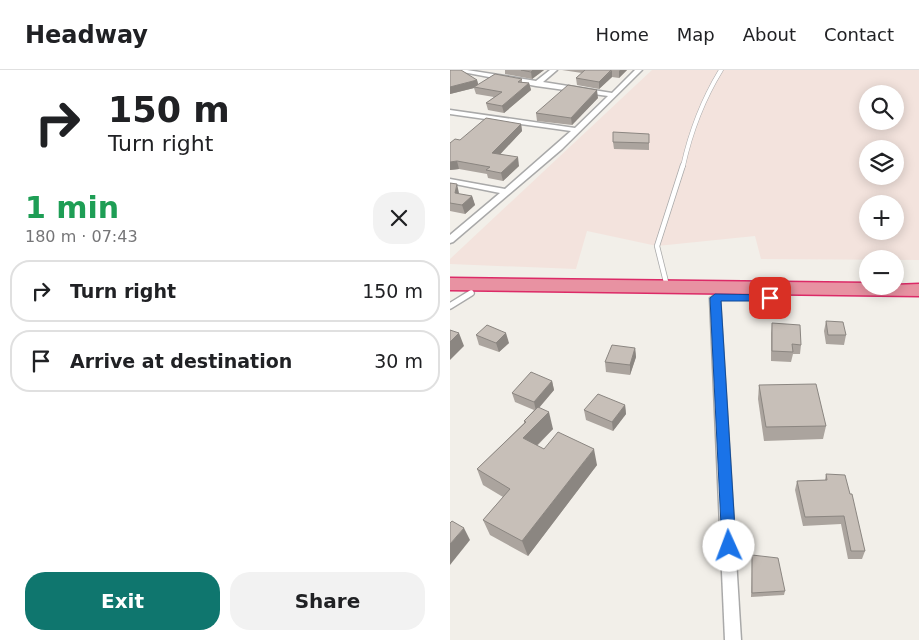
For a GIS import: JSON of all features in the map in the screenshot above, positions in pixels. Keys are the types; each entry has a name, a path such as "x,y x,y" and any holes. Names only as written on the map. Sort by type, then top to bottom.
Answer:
{"highway":[{"path":"450,284 919,290"},
{"path":"450,292 715,298 919,298"}],"street":[{"path":"450,71 455,70 614,96"},
{"path":"536,84 554,70"},
{"path":"450,240 577,130 639,70"},
{"path":"450,112 487,121 577,130"},
{"path":"450,181 507,192"},
{"path":"715,298 733,640"}],"lane":[{"path":"668,288 658,246 681,176 690,133 704,98 721,70"},
{"path":"450,306 471,293"}],"shaded area":[{"path":"652,70 919,70 919,260 904,260 904,250 859,250 859,260 761,259 755,236 657,246 587,231 576,269 450,264 450,259"}],"building":[{"path":"450,70 461,70 477,80 450,87"},
{"path":"585,70 611,70 599,82 576,78"},
{"path":"495,74 522,79 518,82 529,83 502,106 486,103 502,92 474,87"},
{"path":"568,85 597,90 571,118 536,113"},
{"path":"486,118 521,124 492,153 518,157 501,173 486,170 490,167 457,161 450,162 450,143 455,139 460,140"},
{"path":"613,132 649,134 649,143 613,142"},
{"path":"450,183 457,184 455,193 472,196 462,205 450,203"},
{"path":"826,321 843,322 846,335 828,335"},
{"path":"772,323 800,325 801,345 792,344 793,352 772,351"},
{"path":"487,325 506,333 496,343 476,335"},
{"path":"450,330 459,333 450,342"},
{"path":"612,345 635,348 630,365 605,362"},
{"path":"531,372 552,381 534,402 512,393"},
{"path":"816,384 826,426 766,427 759,385"},
{"path":"598,394 625,405 612,422 584,410"},
{"path":"538,407 549,412 523,438 544,449 558,432 594,449 522,541 483,520 510,489 477,469 526,422 524,421"},
{"path":"826,474 845,475 850,494 852,494 865,551 851,551 844,516 805,517 797,481 827,480"},
{"path":"452,521 464,528 450,544 450,523"},
{"path":"752,555 778,558 785,591 752,593"}],"route":[{"path":"729,546 715,298 770,298"}]}
